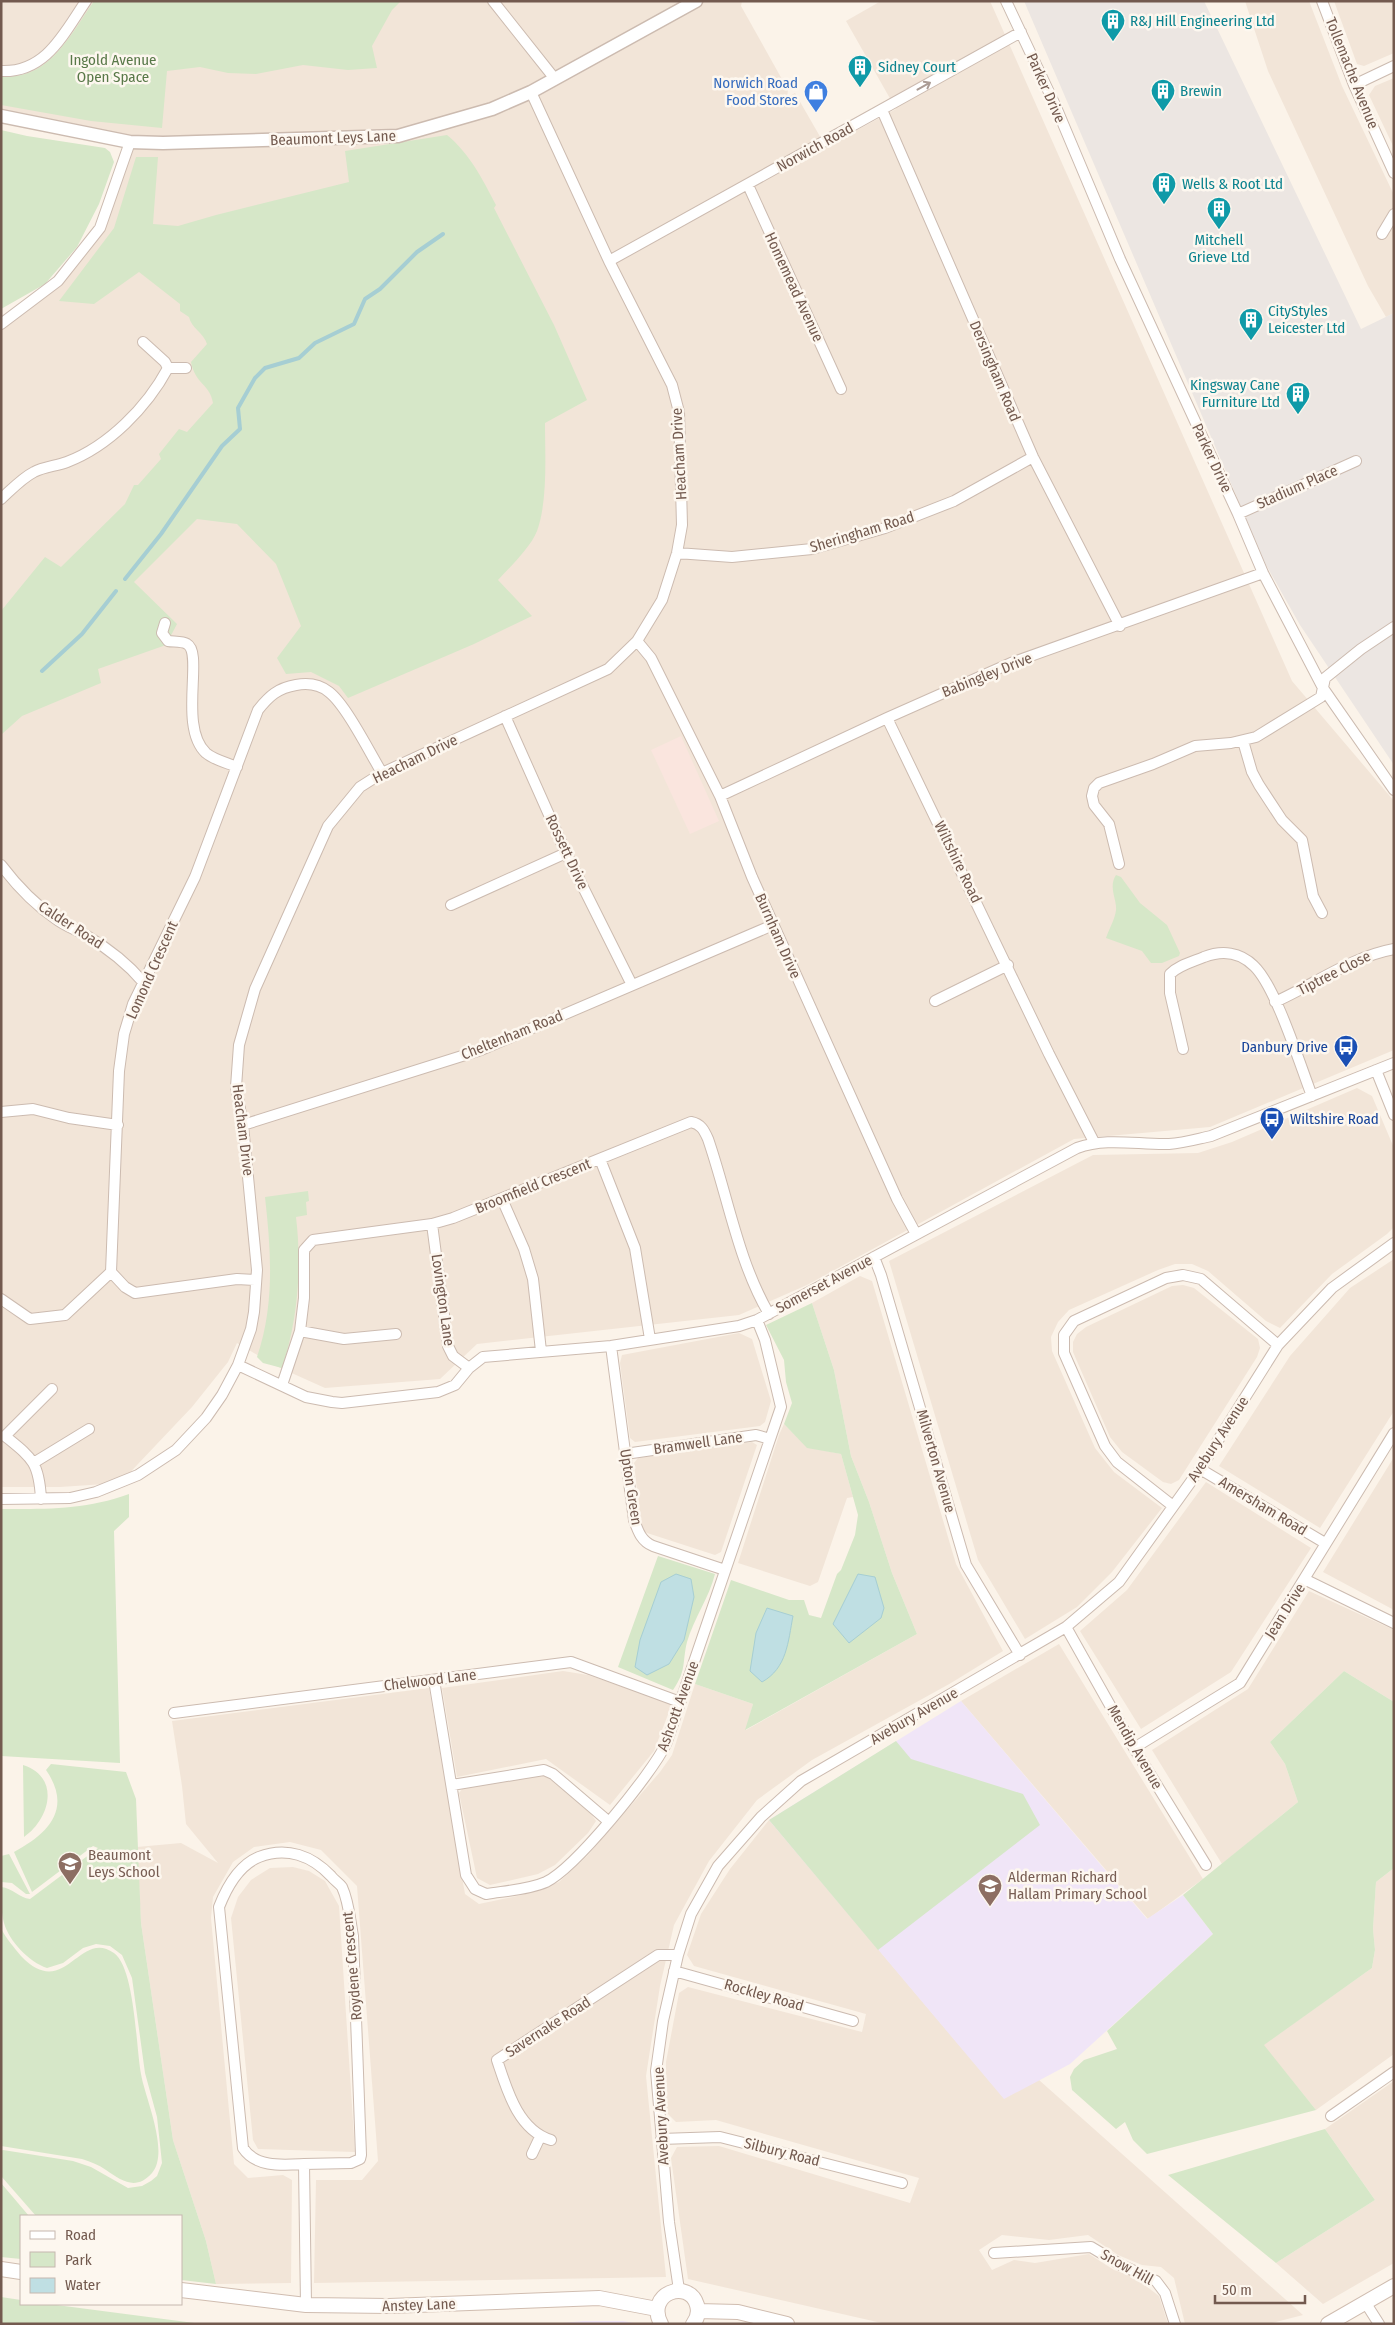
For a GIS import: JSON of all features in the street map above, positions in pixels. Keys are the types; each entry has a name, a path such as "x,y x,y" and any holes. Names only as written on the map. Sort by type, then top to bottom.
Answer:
{"main road":[{"path":"1,2270 20,2272"},
{"path":"1328,2324 1394,2286"},
{"name":"Anstey Lane","path":"182,2290 306,2305 389,2306 600,2298 656,2310"},
{"path":"661,2324 656,2310 663,2296 679,2290 688,2293 696,2302 696,2317 738,2312 787,2324"}],"street":[{"path":"1,71 15,71 37,64 54,48 86,1"},
{"path":"494,1 555,79"},
{"name":"Beaumont Leys Lane","path":"1,116 130,142 162,143 398,136 492,109 531,92 696,1"},
{"name":"Parker Drive","path":"1006,1 1056,107 1120,259 1238,514 1263,573 1323,688 1394,790"},
{"name":"Tollemache Avenue","path":"1322,1 1354,85 1394,173"},
{"name":"Norwich Road","path":"609,261 1021,32"},
{"path":"1354,85 1394,66"},
{"name":"Heacham Drive","path":"1,1499 70,1498 96,1492 138,1475 176,1450 206,1418 222,1395 238,1366 251,1330 257,1291 255,1280 257,1257 243,1125 236,1087 239,1045 255,989 328,826 360,787 382,773 608,669 637,641 662,600 677,553 682,525 679,412 672,384 609,261 531,92"},
{"name":"Dersingham Road","path":"882,110 1033,457 1120,626"},
{"path":"1,324 58,281 100,228 130,142"},
{"name":"Homemead Avenue","path":"748,185 841,389"},
{"path":"1382,234 1394,214"},
{"path":"143,342 165,362 168,368"},
{"path":"168,368 186,368"},
{"path":"1,499 34,472 67,462 117,433 143,404 168,368"},
{"name":"Sheringham Road","path":"677,553 732,557 812,549 885,528 954,501 1033,457"},
{"name":"Stadium Place","path":"1238,514 1356,461"},
{"name":"Babingley Drive","path":"720,796 887,718 1011,664 1263,573"},
{"path":"165,623 162,633 168,641 187,644 193,651 195,665 191,703 197,740 208,755 238,767"},
{"path":"1119,864 1109,824 1094,805 1092,796 1094,788 1099,783 1153,764 1194,746 1244,741 1256,737 1320,697 1325,678 1361,649 1394,627"},
{"name":"Burnham Drive","path":"637,641 651,658 720,796 773,925 897,1199 916,1234"},
{"name":"Lomond Crescent","path":"111,1272 119,1071 124,1034 133,1004 195,877 258,710 269,695 285,686 315,684 328,691 339,702 382,773"},
{"name":"Rossett Drive","path":"504,716 566,852 632,985"},
{"name":"Wiltshire Road","path":"887,718 1008,965 1049,1054 1094,1142"},
{"path":"1244,741 1252,772 1259,785 1282,820 1302,840 1313,896 1322,913"},
{"path":"451,905 566,852"},
{"name":"Calder Road","path":"1,865 19,888 33,901 57,920 86,935 114,954 127,964 143,982"},
{"name":"Cheltenham Road","path":"243,1125 481,1050 773,925"},
{"name":"Tiptree Close","path":"1275,1002 1321,980 1354,960 1375,952 1394,949"},
{"path":"1183,1049 1169,982 1170,974 1175,968 1212,954 1233,953 1254,965 1261,974 1275,1002 1312,1096"},
{"path":"935,1001 1008,965"},
{"name":"Somerset Avenue","path":"238,1366 306,1397 342,1403 450,1389 469,1368 483,1357 541,1350 611,1346 740,1326 769,1314 1060,1156 1094,1142 1170,1144 1211,1136 1394,1063"},
{"path":"1376,1070 1394,1115"},
{"path":"1,1112 33,1109 69,1118 118,1125"},
{"name":"Broomfield Crescent","path":"282,1386 300,1331 304,1298 302,1258 304,1250 312,1240 432,1224 502,1199 691,1122 697,1124 708,1139 756,1291 769,1314"},
{"path":"600,1159 635,1248 650,1340"},
{"path":"502,1199 524,1249 533,1279 541,1350"},
{"name":"Lovington Lane","path":"432,1224 448,1346 453,1356 469,1368"},
{"name":"Avebury Avenue","path":"679,2290 669,2222 656,2071 663,2021 678,1955 691,1914 718,1866 760,1817 801,1781 1066,1627 1119,1582 1200,1469 1278,1345 1332,1288 1394,1244"},
{"name":"Milverton Avenue","path":"874,1257 966,1565 1020,1655"},
{"path":"1,1298 30,1319 65,1315 111,1272 125,1288 135,1293 237,1279 255,1280"},
{"path":"1173,1506 1117,1462 1104,1446 1064,1353 1064,1335 1074,1321 1166,1278 1183,1274 1201,1279 1278,1345"},
{"name":"Ashcott Avenue","path":"434,1680 466,1875 475,1889 486,1894 538,1884 554,1877 608,1821 658,1761 666,1744 781,1407 765,1340 757,1320"},
{"path":"300,1331 337,1339 396,1334"},
{"name":"Upton Green","path":"611,1346 634,1520 639,1535 652,1546 725,1570"},
{"path":"41,1499 40,1482 35,1462 5,1436 52,1389"},
{"path":"35,1462 89,1429"},
{"name":"Jean Drive","path":"1134,1748 1240,1683 1394,1433"},
{"name":"Bramwell Lane","path":"625,1454 756,1435 770,1439"},
{"name":"Amersham Road","path":"1200,1469 1326,1543"},
{"path":"1304,1579 1394,1623"},
{"name":"Mendip Avenue","path":"1066,1627 1134,1748 1206,1865"},
{"name":"Chelwood Lane","path":"174,1713 571,1662 680,1702"},
{"path":"452,1785 544,1770 553,1774 608,1821"},
{"name":"Roydene Crescent","path":"284,1854 295,1854 319,1863 341,1887 349,1911 352,1936 362,2155 360,2159 351,2163 304,2164 266,2164 247,2155 243,2148 219,1907 225,1891 234,1878 248,1865 258,1858 284,1854"},
{"name":"Savernake Road","path":"540,2137 533,2132 520,2116 506,2087 497,2060 658,1955 678,1955"},
{"name":"Rockley Road","path":"674,1971 853,2021"},
{"path":"1331,2116 1394,2072"},
{"path":"532,2154 540,2137 551,2140"},
{"name":"Silbury Road","path":"661,2139 720,2137 902,2183"},
{"path":"304,2164 306,2305"},
{"name":"Snow Hill","path":"994,2253 1091,2247 1121,2265 1156,2281 1165,2292 1175,2324"},
{"path":"1365,2302 1379,2324"}],"shaded area":[{"path":"1,1 742,1 741,6 788,90 787,98 795,93 826,147 896,109 846,21 881,1 990,1 1292,681 1394,801 1394,1050 1210,1127 1074,1139 807,1285 739,1315 477,1344 440,1379 325,1388 276,1366 237,1343 228,1362 192,1407 120,1483 60,1487 1,1487 1,318 58,281 100,228 129,142 1,115"},
{"path":"1024,1 1204,1 1361,329 1394,313 1394,765 1300,625 1266,565"},
{"path":"1245,1 1309,1 1342,86 1394,195 1394,313 1386,317 1368,286 1268,71"},
{"path":"1334,1 1394,1 1394,53 1364,66 1357,64"},
{"path":"1394,78 1394,148 1369,95 1375,86"},
{"path":"681,736 719,821 690,834 651,750"},
{"path":"1357,1088 1372,1096 1394,1148 1394,1227 1332,1274 1280,1328 1266,1321 1208,1271 1192,1264 1175,1264 1158,1270 1069,1310 1058,1322 1051,1337 1052,1351 1095,1448 1114,1472 1162,1508 1112,1572 1077,1607 1025,1639 978,1560 889,1261 1093,1155 1198,1153 1232,1142"},
{"path":"1394,1259 1394,1411 1320,1528 1219,1466 1290,1356 1350,1288"},
{"path":"860,1276 872,1281 956,1564 1003,1651 951,1683 812,1760 757,1800 709,1861 674,1925 660,1986 646,2076 666,2277 314,2283 316,2180 362,2180 378,2161 357,1886 321,1850 290,1842 254,1847 233,1862 213,1897 211,1918 234,2164 248,2178 283,2175 292,2180 291,2283 216,2284 206,2241 173,2140 141,1923 137,1847 181,1843 218,1863 186,1824 172,1721 429,1688 465,1894 479,1904 522,1895 559,1882 587,1856 660,1772 672,1755 695,1684 753,1704 746,1730 917,1634 892,1573 869,1502 851,1456 834,1370 812,1303"},
{"path":"1183,1285 1194,1288 1258,1339 1260,1348 1257,1357 1179,1480 1171,1484 1163,1482 1122,1452 1110,1437 1073,1352 1073,1342 1077,1334 1086,1327 1172,1286"},
{"path":"739,1333 752,1339 771,1401 765,1422 760,1426 635,1442 630,1438 620,1363 622,1355"},
{"path":"784,1424 807,1447 841,1454 853,1497 847,1498 818,1582 810,1586 738,1563"},
{"path":"752,1442 757,1445 721,1552 715,1555 644,1532 641,1525 634,1463 638,1458"},
{"path":"1394,1457 1394,1610 1323,1572"},
{"path":"1206,1482 1311,1548 1231,1672 1141,1729 1080,1631 1127,1590"},
{"path":"1309,1591 1394,1630 1394,1702 1344,1671 1270,1742 1285,1764 1298,1802 1222,1864 1152,1750 1248,1689"},
{"path":"1059,1644 1203,1879 1148,1919 961,1701"},
{"path":"563,1671 588,1675 672,1704 654,1751 610,1805 546,1759 457,1777 442,1688"},
{"name":"Alderman Richard Hallam Primary School","path":"961,1701 1147,1919 1183,1895 1213,1934 1070,2064 1004,2099 769,1820"},
{"path":"537,1776 548,1777 589,1811 596,1821 588,1833 555,1865 538,1874 490,1885 477,1878 459,1793 463,1788"},
{"path":"769,1820 1004,2098 1039,2080 1303,2315 1268,2324 1185,2324 1174,2278 1161,2267 1142,2265 1118,2255 1088,2235 1049,2240 1002,2235 979,2250 992,2270 1014,2260 1035,2263 1089,2254 1114,2270 1133,2276 1159,2296 1168,2324 886,2324 688,2279 671,2158 677,2147 719,2146 910,2203 919,2178 716,2120 676,2122 666,2112 666,2062 679,1993 688,1987 862,2032 866,2014 694,1966 687,1955 701,1914 730,1869"},
{"path":"293,1867 309,1871 325,1881 339,1906 355,2152 258,2149 253,2140 231,1918 238,1897 251,1880 270,1868"},
{"path":"1394,1868 1394,2054 1316,2110 1263,2045 1372,1968 1375,1950 1373,1929 1376,1882"},
{"path":"1394,2081 1394,2263 1323,2304 1276,2263 1375,2200 1325,2129"},
{"path":"583,2321 623,2321 639,2324 552,2324"}],"green space":[{"name":"Ingold Avenue Open Space","path":"94,1 401,1 392,10 372,46 377,68 348,70 303,65 256,74 228,73 200,67 167,71 162,128 91,121 1,105 1,76 18,76 32,71 45,63 67,41"},
{"path":"1,130 105,148 110,152 114,162 99,204 77,247 45,284 1,309"},
{"path":"447,135 469,158 491,195 496,205 494,208 554,325 587,400 545,423 544,492 541,519 534,537 525,550 498,580 532,616 474,644 348,698 339,686 311,672 286,674 277,658 301,626 276,564 237,524 197,519 134,582 177,624 166,645 98,669 101,683 22,716 2,734 1,611 45,557 61,567 125,504 134,485 138,485 161,459 159,454 179,429 187,432 213,403 209,392 196,375 191,362 207,344 205,340 192,324 189,317 180,311 180,304 139,272 94,304 59,301 114,228 136,157 158,157 153,224 178,226 349,182 345,151"},
{"path":"1116,875 1121,877 1140,903 1167,925 1180,953 1179,956 1162,963 1151,963 1142,951 1106,938 1116,910 1113,884"},
{"path":"308,1191 309,1201 306,1202 307,1215 296,1217 299,1255 297,1293 292,1331 282,1368 263,1363 257,1357 267,1317 270,1277 265,1197"},
{"path":"812,1303 834,1370 851,1456 869,1502 892,1573 917,1634 745,1730 753,1704 695,1684 731,1580 789,1600 804,1600 809,1615 821,1618 837,1574 841,1570 855,1535 858,1515 841,1454 807,1448 784,1424 792,1403 786,1382 784,1360 766,1325"},
{"path":"129,1494 129,1517 114,1531 120,1763 1,1756 1,1509 66,1508 97,1503"},
{"path":"658,1556 715,1574 690,1633 682,1671 673,1690 618,1667"},
{"path":"1344,1671 1394,1702 1394,1868 1376,1882 1373,1929 1375,1950 1372,1968 1264,2045 1316,2110 1147,2154 1133,2140 1125,2122 1116,2129 1072,2090 1070,2077 1074,2069 1084,2060 1117,2049 1107,2031 1213,1934 1183,1895 1298,1802 1285,1764 1270,1742"},
{"path":"896,1741 911,1759 1023,1794 1040,1825 878,1950 769,1820"},
{"path":"51,1764 126,1772 136,1799 141,1923 173,2140 206,2241 216,2284 182,2280 182,2215 35,2215 1,2176 1,2151 3,2150 73,2161 91,2167 128,2188 142,2186 151,2181 157,2176 162,2163 157,2117 145,2073 132,1978 122,1955 110,1946 96,1944 83,1948 63,1963 47,1968 33,1961 15,1944 4,1923 1,1887 30,1899 98,1848 93,1846 32,1892 14,1852 37,1837 53,1819 57,1808 57,1797 54,1784 46,1770"},
{"path":"23,1765 35,1771 43,1779 47,1788 45,1809 40,1820 24,1837"},
{"path":"9,1854 30,1894 26,1894 12,1883 1,1882 1,1856"},
{"path":"1,1928 21,1956 36,1968 49,1971 61,1969 91,1949 102,1948 114,1953 121,1961 130,1991 141,2074 157,2139 157,2164 152,2173 140,2182 123,2181 98,2165 82,2159 1,2146"},
{"path":"1325,2129 1375,2200 1276,2263 1168,2175"},
{"path":"1,2183 28,2215 20,2215 20,2259 1,2257"},
{"path":"1,2297 20,2300 20,2305 57,2305 202,2324 1,2324"}],"water":[{"path":"676,1574 691,1579 694,1597 684,1640 669,1664 647,1675 635,1667 640,1640 661,1582"},
{"path":"858,1574 875,1577 884,1608 881,1618 849,1643 833,1624"},
{"path":"767,1608 793,1616 785,1654 777,1669 762,1682 750,1671 756,1633"}],"waterway":[{"path":"125,579 161,534 222,446 240,429 238,408 255,378 265,368 299,358 315,343 354,324 365,299 380,289 417,252 443,234"},
{"path":"42,671 82,634 116,591"}],"place":[{"name":"R&J Hill Engineering Ltd","path":"1113,42"},
{"name":"Sidney Court","path":"860,88"},
{"name":"Brewin","path":"1163,112"},
{"name":"Norwich Road Food Stores","path":"816,113"},
{"name":"Wells & Root Ltd","path":"1164,205"},
{"name":"Mitchell Grieve Ltd","path":"1219,230"},
{"name":"CityStyles Leicester Ltd","path":"1251,341"},
{"name":"Kingsway Cane Furniture Ltd","path":"1298,415"},
{"name":"Danbury Drive","path":"1346,1068"},
{"name":"Wiltshire Road","path":"1272,1140"},
{"name":"Beaumont Leys School","path":"70,1885"},
{"name":"Alderman Richard Hallam Primary School","path":"990,1907"}]}
